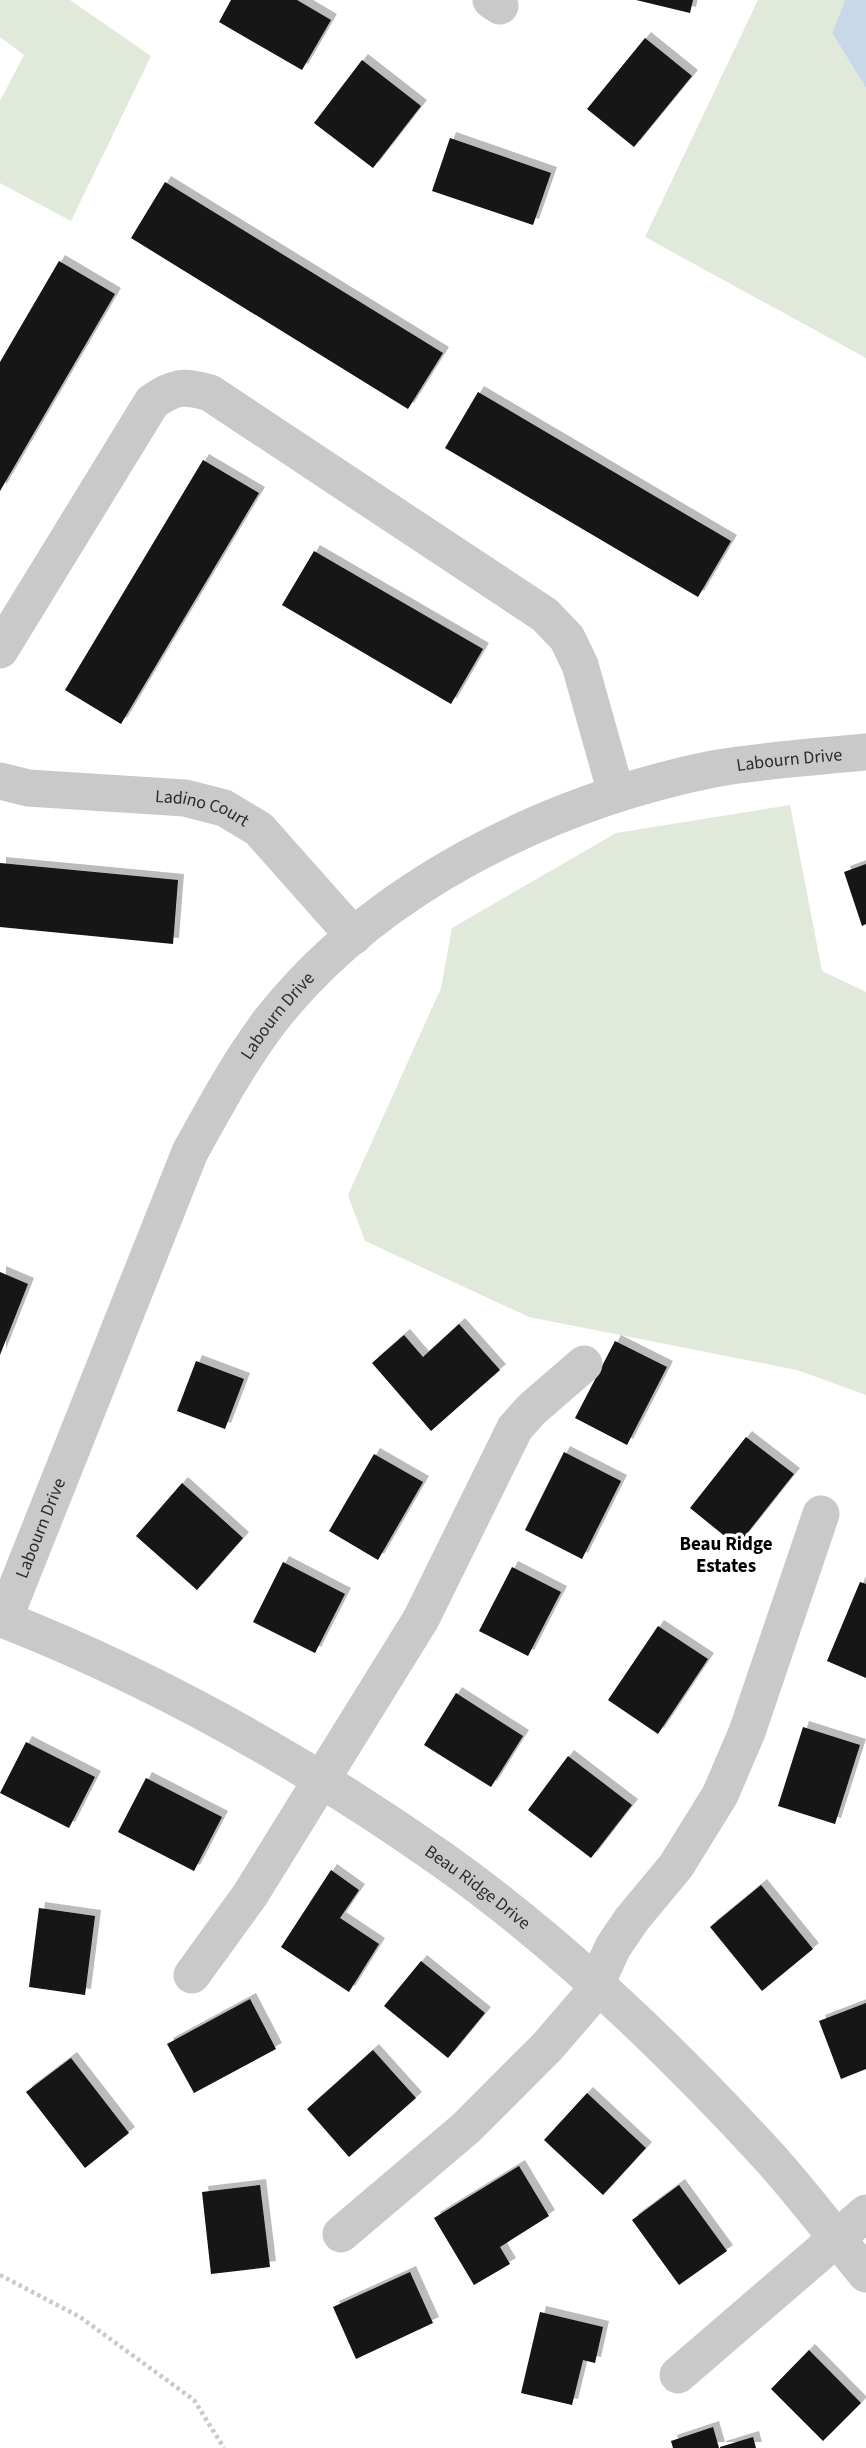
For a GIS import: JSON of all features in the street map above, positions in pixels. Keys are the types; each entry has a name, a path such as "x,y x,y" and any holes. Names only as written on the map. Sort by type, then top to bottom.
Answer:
{"street":[{"path":"0,650 152,401 170,390 190,387 210,393 545,615 567,638 580,665 616,793"},
{"name":"Labourn Drive","path":"2,1618 190,1152 226,1084 270,1021 311,974 354,936 412,892 468,858 526,828 616,793 713,769 866,752"},
{"name":"Ladino Court","path":"0,781 28,788 185,798 224,808 259,829 354,936"},
{"path":"192,1975 250,1895 320,1778 421,1619 515,1428 532,1409 584,1364"},
{"path":"341,2234 466,2129 547,2048 590,1997 613,1947 632,1919 676,1866 720,1795 747,1732 821,1514"},
{"name":"Beau Ridge Drive","path":"2,1618 121,1670 240,1731 320,1778 442,1859 595,1985 674,2060 763,2151 866,2274"},
{"path":"678,2375 866,2213"}],"path":[{"path":"0,2275 79,2317 194,2400 224,2448"}],"green space":[{"path":"0,0 70,0 151,56 71,221 0,183 0,101 24,55 0,37"},
{"path":"758,0 845,0 832,33 866,88 866,358 645,237"},
{"path":"790,805 822,971 866,992 866,1395 797,1370 529,1317 365,1241 348,1195 441,988 452,928 616,833"}],"water":[{"path":"845,0 866,0 866,88 832,33"}],"building":[{"path":"231,0 297,0 331,20 302,70 219,22"},
{"path":"636,0 693,0 690,13"},
{"path":"645,38 692,76 634,147 587,109"},
{"path":"362,60 421,106 373,168 314,123"},
{"path":"450,138 551,173 533,225 432,191"},
{"path":"165,182 443,353 408,409 131,238"},
{"path":"59,261 115,294 0,491 0,362"},
{"path":"478,392 731,541 698,597 445,448"},
{"path":"203,460 259,493 121,724 65,690"},
{"path":"314,551 483,649 451,704 282,605"},
{"path":"0,863 178,880 173,944 0,927"},
{"path":"866,864 866,924 862,926 844,872"},
{"path":"0,1272 28,1284 0,1355"},
{"path":"459,1324 500,1370 431,1431 372,1363 404,1335 423,1357"},
{"path":"615,1341 667,1367 627,1445 575,1418"},
{"path":"196,1361 244,1379 225,1429 177,1411"},
{"path":"746,1437 794,1474 737,1546 690,1508"},
{"path":"564,1452 621,1481 582,1559 525,1530"},
{"path":"374,1454 423,1482 378,1560 329,1531"},
{"path":"182,1483 243,1538 197,1590 136,1536"},
{"path":"283,1562 345,1594 315,1653 253,1622"},
{"path":"512,1567 561,1592 528,1656 479,1631"},
{"path":"860,1582 866,1584 866,1678 827,1661"},
{"path":"658,1626 708,1659 658,1734 608,1700"},
{"path":"456,1693 523,1736 491,1787 424,1745"},
{"path":"803,1727 860,1745 835,1824 778,1806"},
{"path":"26,1742 95,1777 69,1828 0,1793"},
{"path":"568,1756 632,1805 591,1858 528,1810"},
{"path":"146,1778 222,1817 194,1871 118,1832"},
{"path":"331,1870 359,1890 340,1918 379,1944 349,1992 281,1947"},
{"path":"761,1885 813,1949 762,1991 710,1927"},
{"path":"39,1908 95,1916 85,1995 29,1987"},
{"path":"421,1961 485,2013 448,2058 384,2006"},
{"path":"250,1999 276,2049 194,2093 167,2044"},
{"path":"866,2003 866,2069 841,2079 819,2021"},
{"path":"373,2050 416,2098 349,2157 307,2109"},
{"path":"71,2058 129,2133 85,2168 26,2092"},
{"path":"587,2093 646,2148 603,2195 544,2140"},
{"path":"519,2166 549,2216 500,2247 510,2264 474,2285 434,2218"},
{"path":"260,2185 270,2267 211,2274 202,2192"},
{"path":"679,2185 727,2251 679,2285 632,2220"},
{"path":"410,2272 433,2323 356,2359 333,2307"},
{"path":"540,2312 603,2327 595,2363 583,2360 572,2405 521,2393"},
{"path":"809,2350 861,2403 823,2441 771,2389"},
{"path":"713,2427 719,2448 673,2448 671,2441"},
{"path":"753,2437 756,2448 720,2448 720,2447"}],"district":[{"name":"Beau Ridge Estates","path":"726,1554"}]}
